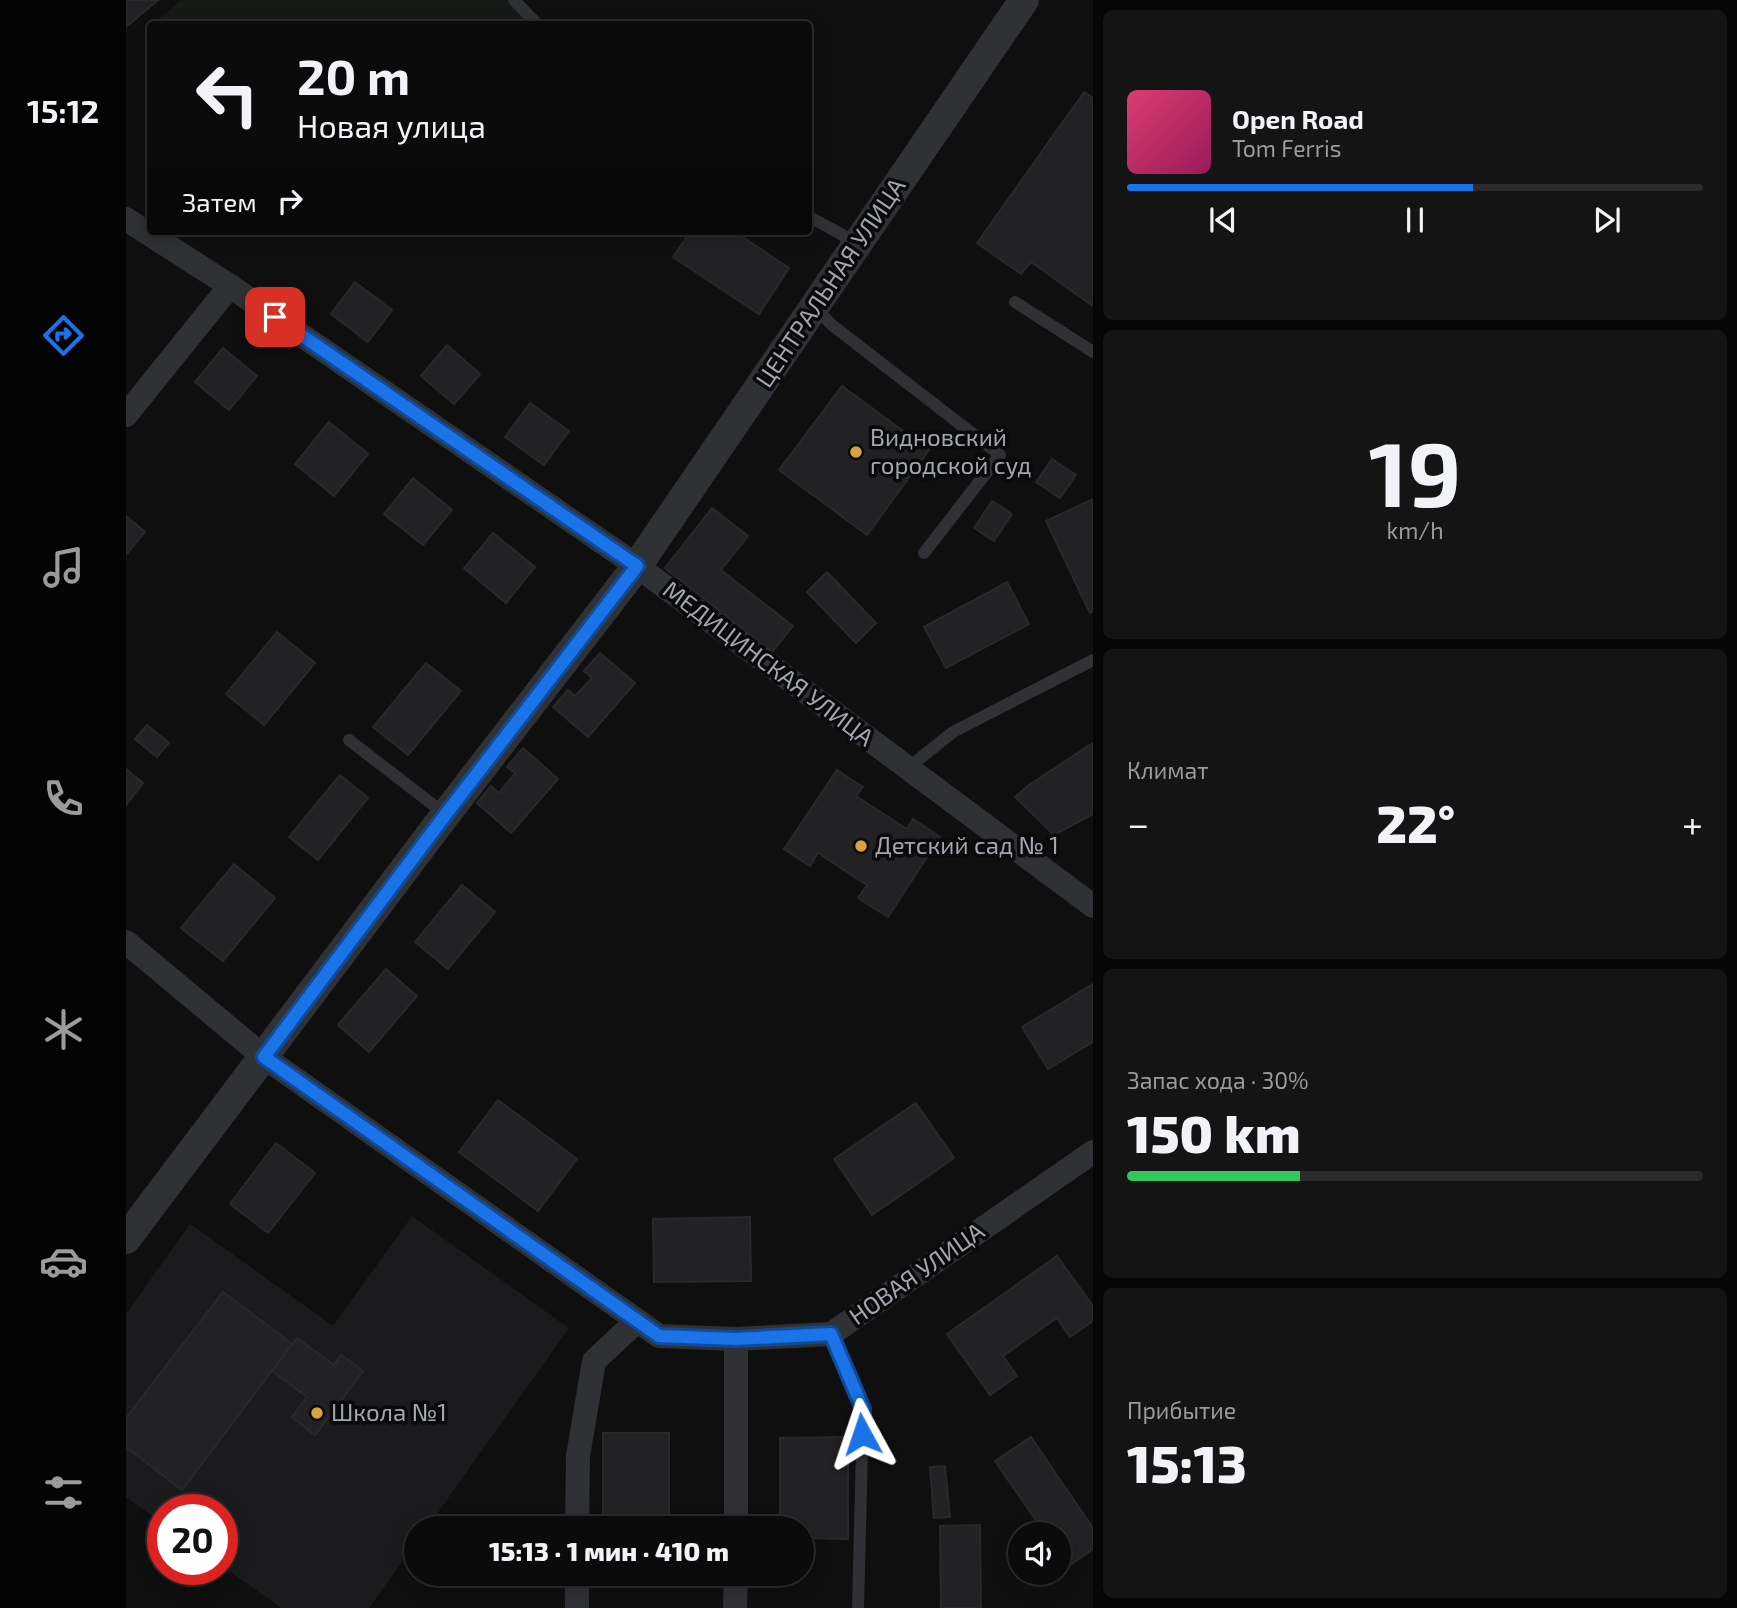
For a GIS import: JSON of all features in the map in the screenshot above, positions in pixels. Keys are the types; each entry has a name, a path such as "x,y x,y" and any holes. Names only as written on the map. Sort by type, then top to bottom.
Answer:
{"street":[{"name":"ЦЕНТРАЛЬНАЯ УЛИЦА","path":"126,1239 446,814 637,566 1024,0"},
{"name":"МЕДИЦИНСКАЯ УЛИЦА","path":"126,219 147,233"},
{"name":"МЕДИЦИНСКАЯ УЛИЦА","path":"151,235 230,286 637,566 1093,906"},
{"path":"126,415 230,286"},
{"name":"НОВАЯ УЛИЦА","path":"126,942 264,1057 659,1336 736,1339 831,1334 1093,1152"},
{"path":"577,1516 578,1456 594,1361 638,1321"},
{"path":"736,1339 736,1516"},
{"path":"577,1586 577,1608"},
{"path":"736,1586 736,1608"}],"lane":[{"path":"514,0 534,21"},
{"path":"812,218 858,244"},
{"path":"1015,302 1093,352"},
{"path":"814,307 832,325 1000,454 924,553"},
{"path":"908,768 953,732 1093,660"},
{"path":"349,740 446,814"},
{"path":"831,1334 863,1409 858,1608"}],"shaded area":[{"path":"181,0 507,0 525,21 156,21"},
{"name":"Школа №1","path":"412,1216 569,1328 436,1516 404,1516 404,1559 369,1608 281,1608 238,1577 238,1494 147,1494 147,1512 126,1497 126,1314 190,1224 333,1326"}],"building":[{"path":"126,0 158,0 126,27"},
{"path":"1084,92 1093,98 1093,306 1031,262 1021,274 977,243"},
{"path":"688,235 740,235 789,268 759,314 673,257"},
{"path":"355,282 392,310 368,342 331,314"},
{"path":"447,345 480,374 454,404 421,376"},
{"path":"223,348 257,376 229,410 195,382"},
{"path":"842,386 929,450 867,535 779,470"},
{"path":"530,403 569,431 544,465 505,437"},
{"path":"329,422 368,454 334,496 295,464"},
{"path":"1052,459 1076,475 1060,498 1036,482"},
{"path":"413,478 452,510 423,545 384,514"},
{"path":"1093,499 1093,611 1090,613 1046,521"},
{"path":"992,501 1012,514 994,541 974,528"},
{"path":"712,508 748,536 721,570 793,626 772,652 665,568"},
{"path":"126,516 145,532 126,555"},
{"path":"493,533 535,567 506,603 464,568"},
{"path":"827,572 876,623 856,643 807,592"},
{"path":"1007,582 1029,624 946,668 924,627"},
{"path":"277,632 315,663 264,725 226,694"},
{"path":"600,653 635,683 588,737 553,707 568,690 575,696 592,678 584,671"},
{"path":"426,663 461,691 408,755 373,727"},
{"path":"147,725 169,743 157,757 135,739"},
{"path":"1093,743 1093,814 1054,835 1015,797"},
{"path":"523,748 558,779 511,833 477,803 491,786 499,793 515,773 507,767"},
{"path":"126,769 143,783 126,805"},
{"path":"837,770 863,787 856,796 907,829 913,819 940,837 888,917 858,898 867,885 818,853 810,866 784,849"},
{"path":"340,775 368,798 318,860 289,837"},
{"path":"234,864 275,898 223,961 181,928"},
{"path":"462,885 495,912 448,969 415,942"},
{"path":"386,969 417,996 369,1052 338,1025"},
{"path":"1093,984 1093,1042 1048,1069 1022,1027"},
{"path":"498,1100 577,1159 538,1211 459,1152"},
{"path":"916,1103 954,1158 872,1215 834,1159"},
{"path":"276,1143 315,1173 268,1233 230,1204"},
{"path":"750,1217 751,1281 654,1282 653,1219"},
{"path":"1057,1256 1093,1306 1093,1321 1070,1337 1057,1318 1003,1356 1017,1376 990,1395 947,1334"},
{"path":"223,1292 292,1344 182,1490 126,1447 126,1418"},
{"path":"297,1338 334,1365 341,1355 363,1371 315,1435 292,1417 307,1397 272,1371"},
{"path":"603,1433 669,1433 669,1516 603,1516"},
{"path":"848,1437 848,1539 814,1538 814,1516 780,1516 780,1438"},
{"path":"1031,1437 1093,1528 1093,1549 1071,1564 1071,1522 1037,1522 995,1461"},
{"path":"945,1466 950,1517 934,1518 930,1467"},
{"path":"980,1525 981,1608 941,1608 940,1526"}],"place":[{"name":"Видновский городской суд","path":"856,452"},
{"name":"Детский сад № 1","path":"861,846"},
{"name":"Школа №1","path":"317,1413"}],"route":[{"path":"275,317 637,566 264,1057 659,1336 736,1339 831,1334 863,1409 862,1434"}]}
